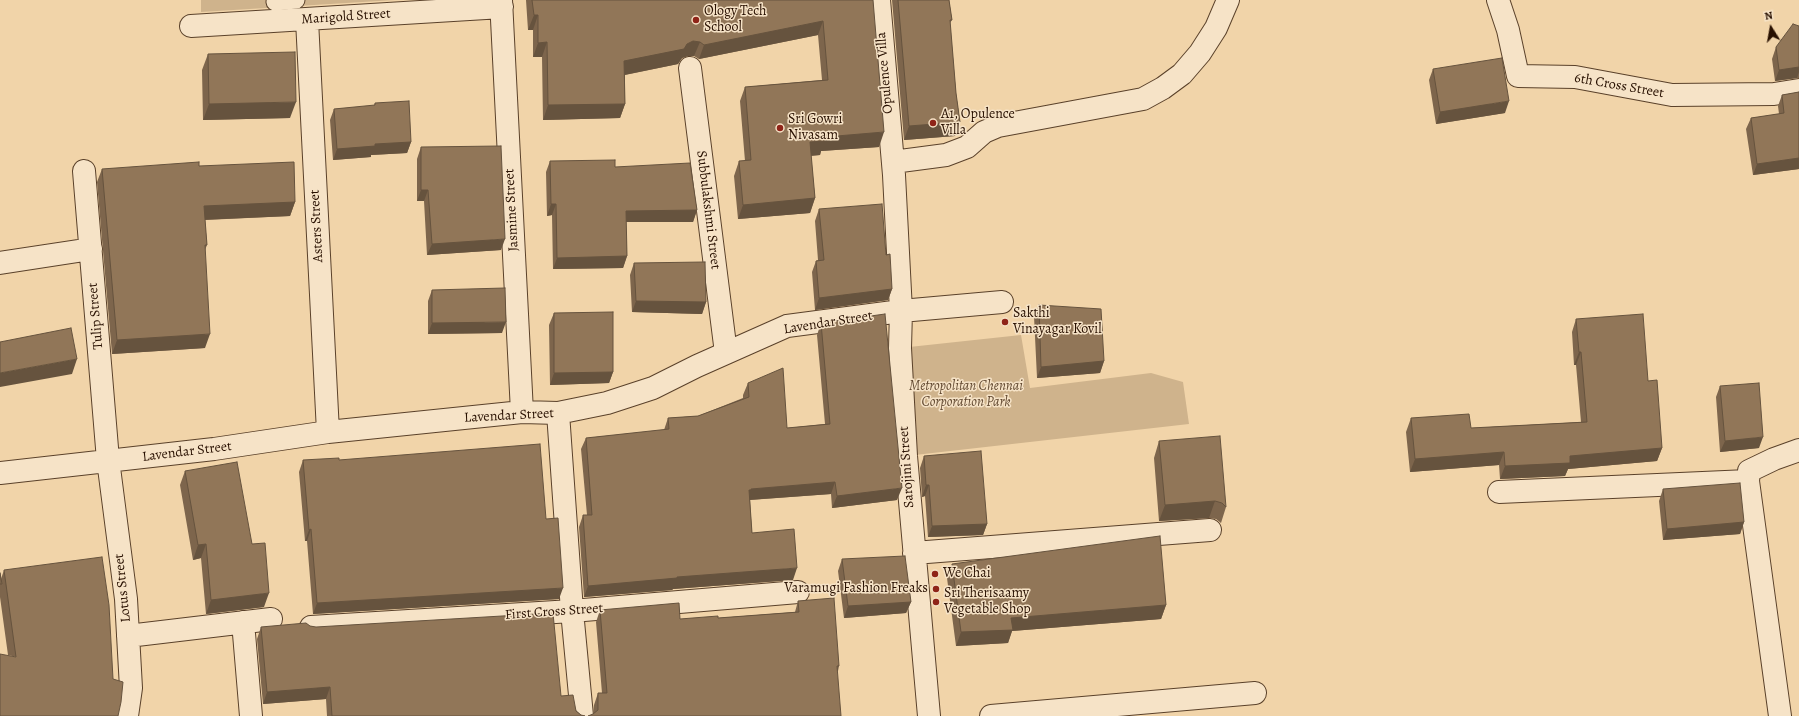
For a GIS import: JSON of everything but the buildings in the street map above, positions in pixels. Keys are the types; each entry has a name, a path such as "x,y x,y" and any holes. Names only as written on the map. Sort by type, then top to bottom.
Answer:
{"street":[{"name":"Opulence Villa","path":"879,0 892,154"},
{"path":"892,154 946,155 967,147 984,132 998,126 1143,99 1164,88 1182,74 1200,53 1216,28 1228,0"},
{"name":"6th Cross Street","path":"1498,0 1508,30 1518,76 1575,77 1672,95 1774,94 1799,90"},
{"name":"Marigold Street","path":"191,26 306,10 501,3"},
{"name":"Jasmine Street","path":"501,3 522,412"},
{"name":"Asters Street","path":"306,10 328,432"},
{"name":"Subbulakshmi Street","path":"690,68 726,353"},
{"name":"Sarojini Street","path":"892,154 901,311 900,348 906,456 929,716"},
{"name":"Tulip Street","path":"84,171 108,460"},
{"path":"0,263 91,250"},
{"name":"Lavendar Street","path":"0,473 214,449 328,432 522,412 558,413 608,403 653,388 787,326 901,311 1002,302"},
{"path":"558,413 572,611 582,716"},
{"path":"1780,716 1748,481 1749,471 1774,459 1799,450"},
{"name":"Lotus Street","path":"108,460 126,599 131,688 128,716"},
{"path":"1499,492 1748,481"},
{"path":"914,553 1210,530"},
{"name":"First Cross Street","path":"311,627 572,611 798,592"},
{"path":"128,636 271,619"},
{"path":"243,622 251,716"},
{"path":"991,716 1255,693"}],"lane":[{"path":"275,2 296,0"}],"green space":[{"path":"201,0 395,0 201,12"},
{"name":"Metropolitan Chennai Corporation Park","path":"1021,335 1030,388 1151,373 1183,382 1189,424 906,456 900,348"}],"place":[{"name":"Ology Tech School","path":"696,20"},
{"name":"A1, Opulence Villa","path":"933,123"},
{"name":"Sri Gowri Nivasam","path":"780,128"},
{"name":"Sakthi Vinayagar Kovil","path":"1005,322"},
{"name":"We Chai","path":"935,574"},
{"name":"Varamugi Fashion Freaks","path":"936,589"},
{"name":"Sri Therisaamy Vegetable Shop","path":"936,602"}]}
